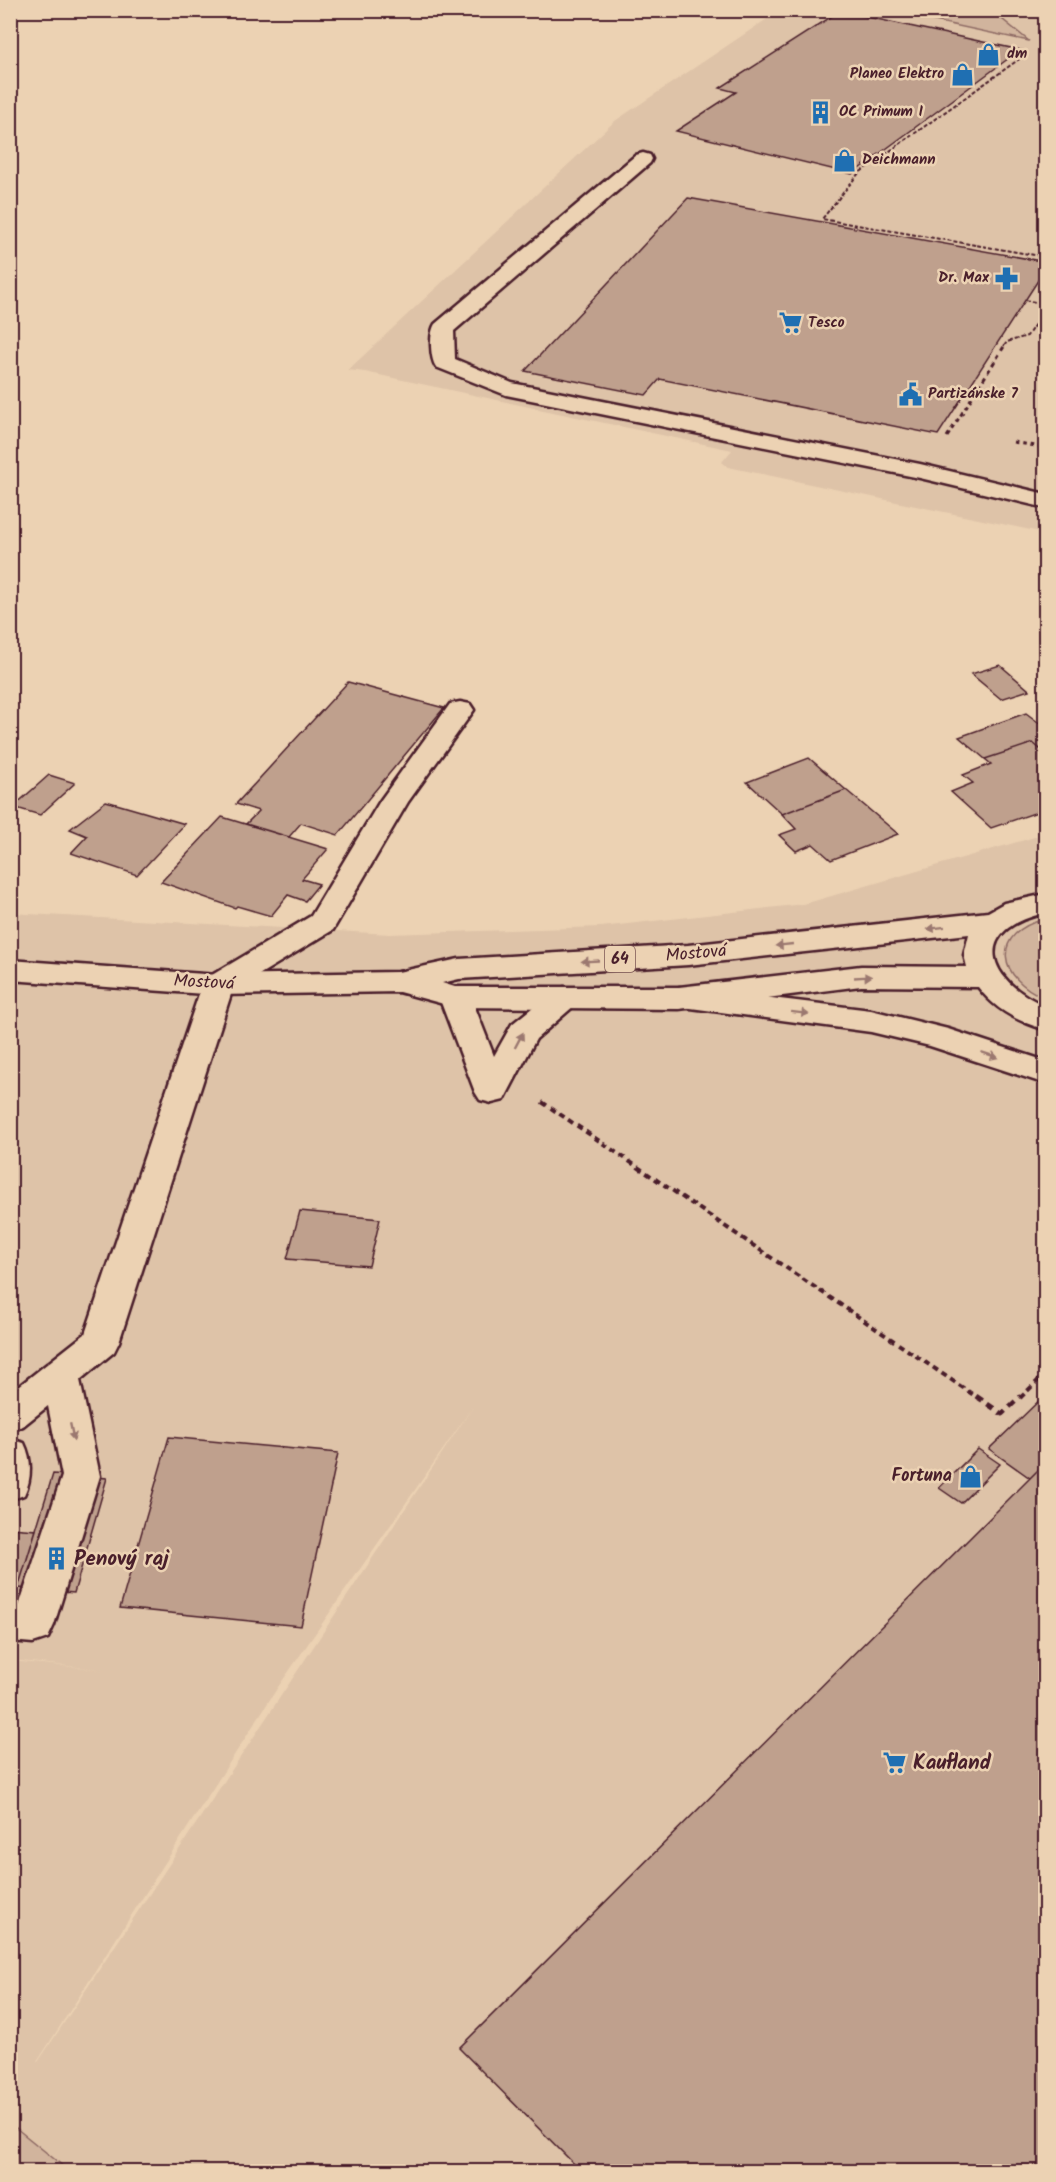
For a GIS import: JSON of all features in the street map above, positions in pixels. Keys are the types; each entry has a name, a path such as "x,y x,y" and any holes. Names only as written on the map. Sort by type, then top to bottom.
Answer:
{"main road":[{"path":"643,159 443,329 444,362 506,388 920,471 1046,501"},
{"path":"10,1415 101,1342 218,985 322,923 394,801 460,710"},
{"name":"64","path":"994,921 1012,910 1046,903"},
{"path":"994,921 986,929 979,947 978,957 985,977 1005,999 1024,1011 1046,1019"},
{"name":"Mostová","path":"10,970 218,985 398,982 459,969 688,955 994,921"},
{"name":"Mostová","path":"398,982 455,997 679,998 861,976 985,977"},
{"path":"455,997 492,1092 523,1032 564,998"},
{"path":"679,998 871,1021 937,1037 1046,1073"},
{"path":"10,1623 33,1625 81,1476 60,1375"},
{"path":"10,1454 10,1484"}],"path":[{"path":"1026,55 859,173 822,219 1046,257"},
{"path":"944,440 1007,342 1027,336 1046,306 1025,300"},
{"path":"1013,442 1046,448"},
{"path":"538,1099 1002,1414 1046,1373"}],"shaded area":[{"path":"779,11 888,11 1027,41 992,11 1045,11 1045,533 728,467 722,462 732,450 348,370 615,121"},
{"path":"888,11 992,11 1029,41"},
{"path":"1045,834 1045,2171 69,2172 11,2124 11,1661 105,1670 11,1660 10,913 390,934 601,927 804,904","holes":["474,1405 38,2062 278,1687"]},
{"path":"1045,919 1045,998 1029,990 1017,980 1006,957 1008,945 1015,935 1027,926"},
{"path":"11,2124 69,2171 11,2171"}],"building":[{"name":"OC Primum I","path":"840,11 1020,50 852,174 676,131 736,92 720,88"},
{"name":"Tesco","path":"688,198 1046,262 1046,268 938,435 660,379 646,395 525,371"},
{"path":"1000,665 1029,690 1001,699 971,674"},
{"path":"348,682 444,708 338,835 301,823 289,837 246,824 259,811 236,804"},
{"path":"1026,713 1046,728 1046,747 1040,749 1033,743 985,759 959,737"},
{"path":"1033,743 1046,754 1046,809 991,828 951,792 973,783 963,775 991,764 985,759"},
{"path":"809,758 846,790 782,814 747,782"},
{"path":"49,775 75,783 40,815 13,807"},
{"path":"846,790 898,834 831,860 813,844 796,851 779,835 796,829 782,814"},
{"path":"106,801 185,824 137,875 71,853 87,836 70,829"},
{"path":"222,817 328,849 302,879 319,884 305,901 288,895 271,916 237,906 235,908 161,882"},
{"path":"300,1211 380,1219 369,1266 287,1259"},
{"path":"1046,1394 1046,1462 1030,1478 989,1449"},
{"path":"169,1437 338,1453 301,1626 120,1608"},
{"name":"Fortuna","path":"978,1449 1000,1464 961,1503 939,1488"},
{"name":"Kaufland","path":"1046,1462 1046,2172 582,2172 459,2048"},
{"name":"Penový raj","path":"53,1474 107,1478 74,1593 18,1588"},
{"name":"Penový raj","path":"10,1528 36,1530 18,1588 10,1588"}],"place":[{"name":"dm","path":"989,54"},
{"name":"Planeo Elektro","path":"962,74"},
{"name":"OC Primum I","path":"821,112"},
{"name":"Deichmann","path":"844,160"},
{"name":"Dr. Max","path":"1007,278"},
{"name":"Tesco","path":"790,323"},
{"name":"Partizánske 7","path":"910,394"},
{"name":"Fortuna","path":"970,1476"},
{"name":"Penový raj","path":"56,1559"},
{"name":"Kaufland","path":"895,1763"}]}
